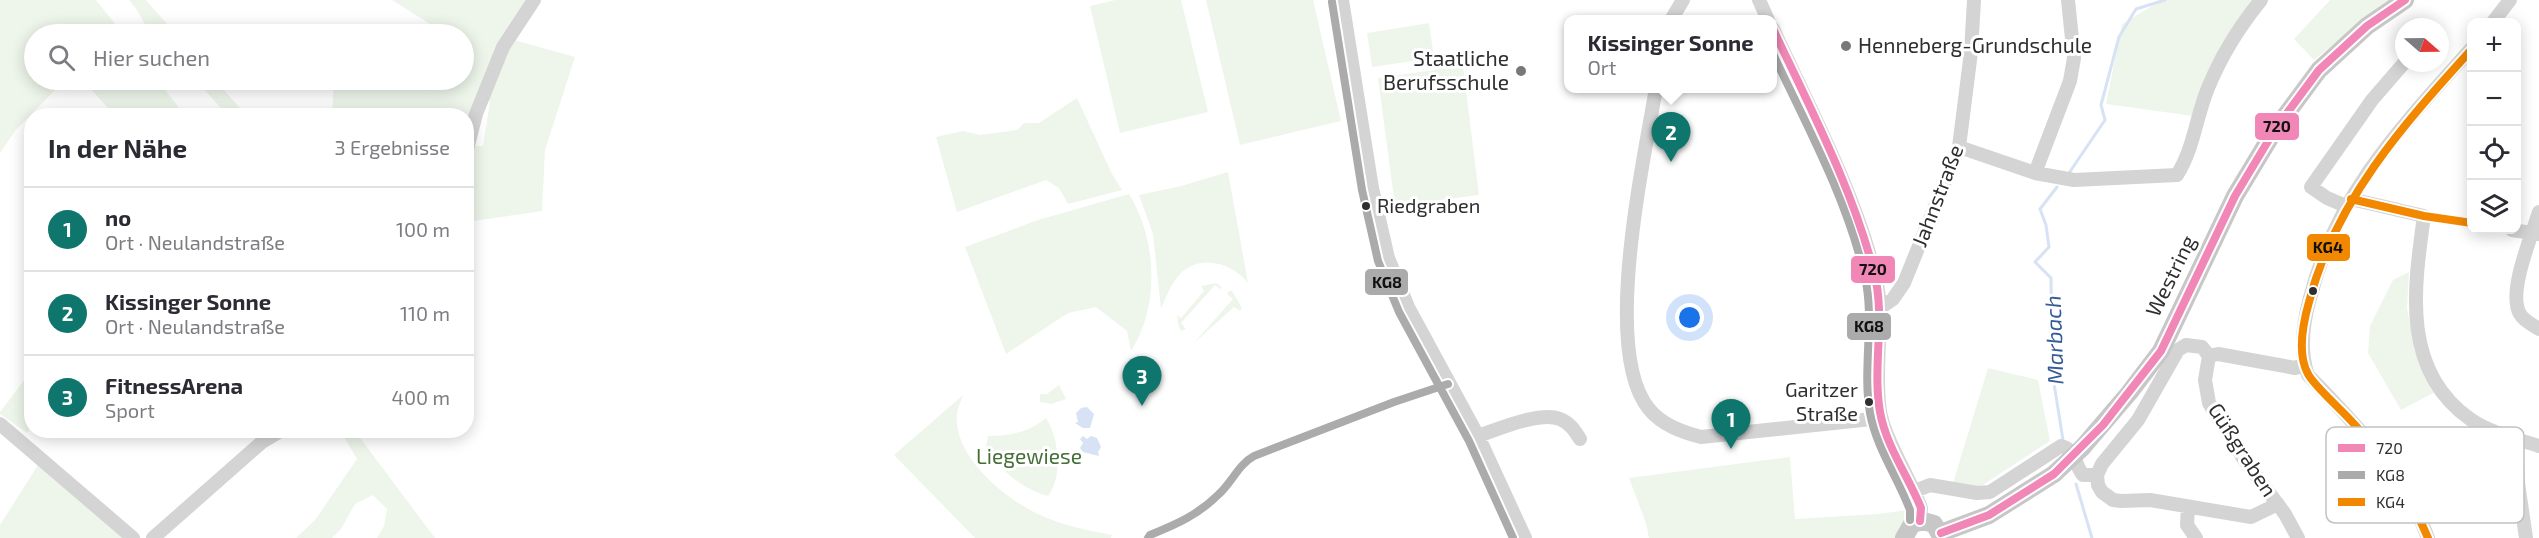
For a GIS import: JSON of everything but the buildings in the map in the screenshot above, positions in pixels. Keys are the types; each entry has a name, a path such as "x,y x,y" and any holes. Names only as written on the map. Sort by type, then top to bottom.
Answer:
{"main road":[{"name":"Westring","path":"1941,535 1989,515 2054,474 2082,448 2129,393 2160,351 2235,196 2276,128 2319,70 2367,26 2406,0"},
{"path":"1904,538 1907,529 1920,521 1934,524 1941,535"}],"street":[{"path":"474,122 503,47 534,0"},
{"path":"1342,0 1371,188 1384,244 1408,307 1478,436 1525,538"},
{"path":"1674,15 1683,0"},
{"path":"1759,0 1766,15"},
{"name":"Jahnstraße","path":"1880,308 1893,299 1904,284 1959,147 1971,52 1974,0"},
{"path":"2035,172 2070,81 2074,58 2068,0"},
{"path":"1959,147 2035,172 2074,180 2177,176 2193,144 2196,123 2208,87 2239,27 2261,0"},
{"path":"2496,18 2510,0"},
{"path":"1777,38 1838,168 1870,258 1880,308 1879,400 1881,418 1915,491 1921,508 1920,521"},
{"path":"2355,427 2308,375 2304,365 2303,340 2309,299 2324,248 2348,202 2373,164 2408,119 2467,54"},
{"path":"2396,72 2372,100 2311,187 2328,198 2424,216 2416,271 2414,305 2416,329 2422,350 2441,389 2456,407 2470,420 2487,427"},
{"path":"1655,93 1634,227 1627,292 1630,365 1638,392 1649,409 1665,423 1681,432 1701,437 1881,418"},
{"path":"2539,212 2536,233 2521,271 2516,301 2524,319 2539,329"},
{"path":"2521,231 2536,233"},
{"path":"2278,504 2251,517 2150,500 2113,500 2102,492 2098,485 2097,475 2102,464 2138,420 2178,350 2186,345 2202,348 2210,357 2217,354 2295,368 2304,365"},
{"name":"Güßgraben","path":"2210,357 2205,380 2208,403 2243,458 2278,504 2298,538"},
{"path":"1478,436 1546,416 1560,419 1572,426 1580,439"},
{"path":"0,424 133,538"},
{"path":"153,538 269,438"},
{"path":"2524,441 2539,446"},
{"path":"1915,491 1930,485 1977,493 1990,492 2061,446 2073,452 2077,468 2083,475 2097,475"},
{"path":"2188,507 2187,525 2196,538"},
{"path":"2423,523 2428,538"},
{"path":"2524,523 2526,538"}],"green space":[{"path":"0,0 96,0 115,24 24,24 24,90 55,90 38,108 24,108 24,122 0,153"},
{"path":"129,0 146,0 167,24 145,24"},
{"path":"392,0 526,0 502,40 474,119 474,108 332,108 333,90 474,90 474,24 430,24"},
{"path":"1115,0 1181,0 1208,112 1120,133 1090,6"},
{"path":"1206,0 1313,0 1341,121 1240,145"},
{"path":"2162,0 2256,0 2233,26 2193,116 2106,104 2122,24"},
{"path":"2330,0 2389,0 2314,60 2294,39"},
{"path":"1429,23 1434,58 1372,67 1367,33"},
{"path":"511,39 575,57 545,150 542,211 474,221 474,146 483,146 490,102 486,98"},
{"path":"1463,66 1479,195 1395,206 1378,78"},
{"path":"92,90 165,90 179,108 108,108"},
{"path":"205,90 224,90 240,108 221,108"},
{"path":"1077,98 1112,174 1122,190 1068,204 1059,188 1046,180 957,212 936,137 963,131 980,135 1017,130 1024,123 1039,123"},
{"path":"1228,172 1248,283 1242,276 1226,266 1199,263 1178,276 1161,309 1153,234 1139,195"},
{"path":"1129,194 1145,231 1150,252 1151,272 1147,314 1131,351 1127,331 1096,307 1068,313 1006,354 965,247 1038,220"},
{"path":"2409,272 2407,308 2415,349 2437,391 2401,410 2368,353 2370,326 2393,280"},
{"path":"1216,283 1222,287 1220,289 1215,285 1181,323 1186,329 1182,331 1179,328 1177,315 1181,318 1204,291 1201,286"},
{"path":"1232,291 1242,308 1240,311 1234,307 1193,344 1233,299 1227,294"},
{"path":"1988,368 2038,380 2050,441 1978,488 1953,483"},
{"path":"24,380 24,431 0,412"},
{"name":"Liegewiese","path":"1059,385 1066,399 1051,404 1040,402 1040,394 1047,394"},
{"path":"963,395 957,413 958,429 971,459 982,473 1023,506 1054,521 1112,535 1111,538 975,538 894,455"},
{"name":"Liegewiese","path":"1046,418 1054,436 1058,457 1056,479 1048,496 1030,489 1012,477 997,463 986,446 988,436 1019,432 1033,427"},
{"path":"345,438 360,438 435,538 377,538 384,526 387,509 373,495 355,504 341,529 332,538 296,538 315,520 357,459"},
{"path":"1790,457 1795,519 1878,514 1914,509 1917,522 1896,538 1649,538 1646,523 1629,478"},
{"path":"38,465 124,538 0,538 0,525"}],"water":[{"path":"1087,407 1094,414 1090,428 1083,428 1075,423 1078,422 1076,413 1081,408"},
{"path":"1083,436 1087,439 1091,436 1097,438 1101,447 1098,452 1099,456 1083,452 1080,448 1083,443 1080,439"}],"waterway":[{"name":"Marbach","path":"2069,173 2105,120 2101,105 2119,37 2136,9 2165,0"},
{"name":"Marbach","path":"2057,187 2040,209 2046,225 2049,247 2035,262 2051,278 2052,371 2063,440"},
{"name":"Marbach","path":"2076,484 2092,538"}],"transit line":[{"name":"720","path":"1941,533 1989,515 2054,474 2103,425 2161,351 2235,196 2276,128 2319,70 2367,26 2405,0"},
{"name":"KG8","path":"1332,2 1362,190 1378,261 1399,312 1469,441 1513,538"},
{"name":"720","path":"1777,38 1829,148 1865,240 1874,272 1879,307 1877,377 1880,412 1892,449 1921,508 1920,521"},
{"name":"KG4","path":"2356,427 2308,374 2302,348 2307,310 2321,265 2336,231 2374,166 2421,106 2467,55"},
{"name":"KG8","path":"1777,62 1825,163 1857,248 1868,294 1867,379 1870,413 1877,438 1910,510 1910,520"},
{"name":"KG4","path":"2351,199 2424,216 2467,222"},
{"name":"KG8","path":"1148,538 1203,508 1254,456 1394,402 1448,384"},
{"name":"KG4","path":"2421,523 2428,538"}],"place":[{"name":"Henneberg-Grundschule","path":"1846,46"},
{"name":"Staatliche Berufsschule","path":"1521,71"},
{"name":"Kissinger Sonne","path":"1671,162"},
{"name":"Riedgraben","path":"1366,206"},
{"name":"Garitzer Straße","path":"1869,402"},
{"name":"FitnessArena","path":"1142,406"},
{"name":"no","path":"1731,449"}]}
